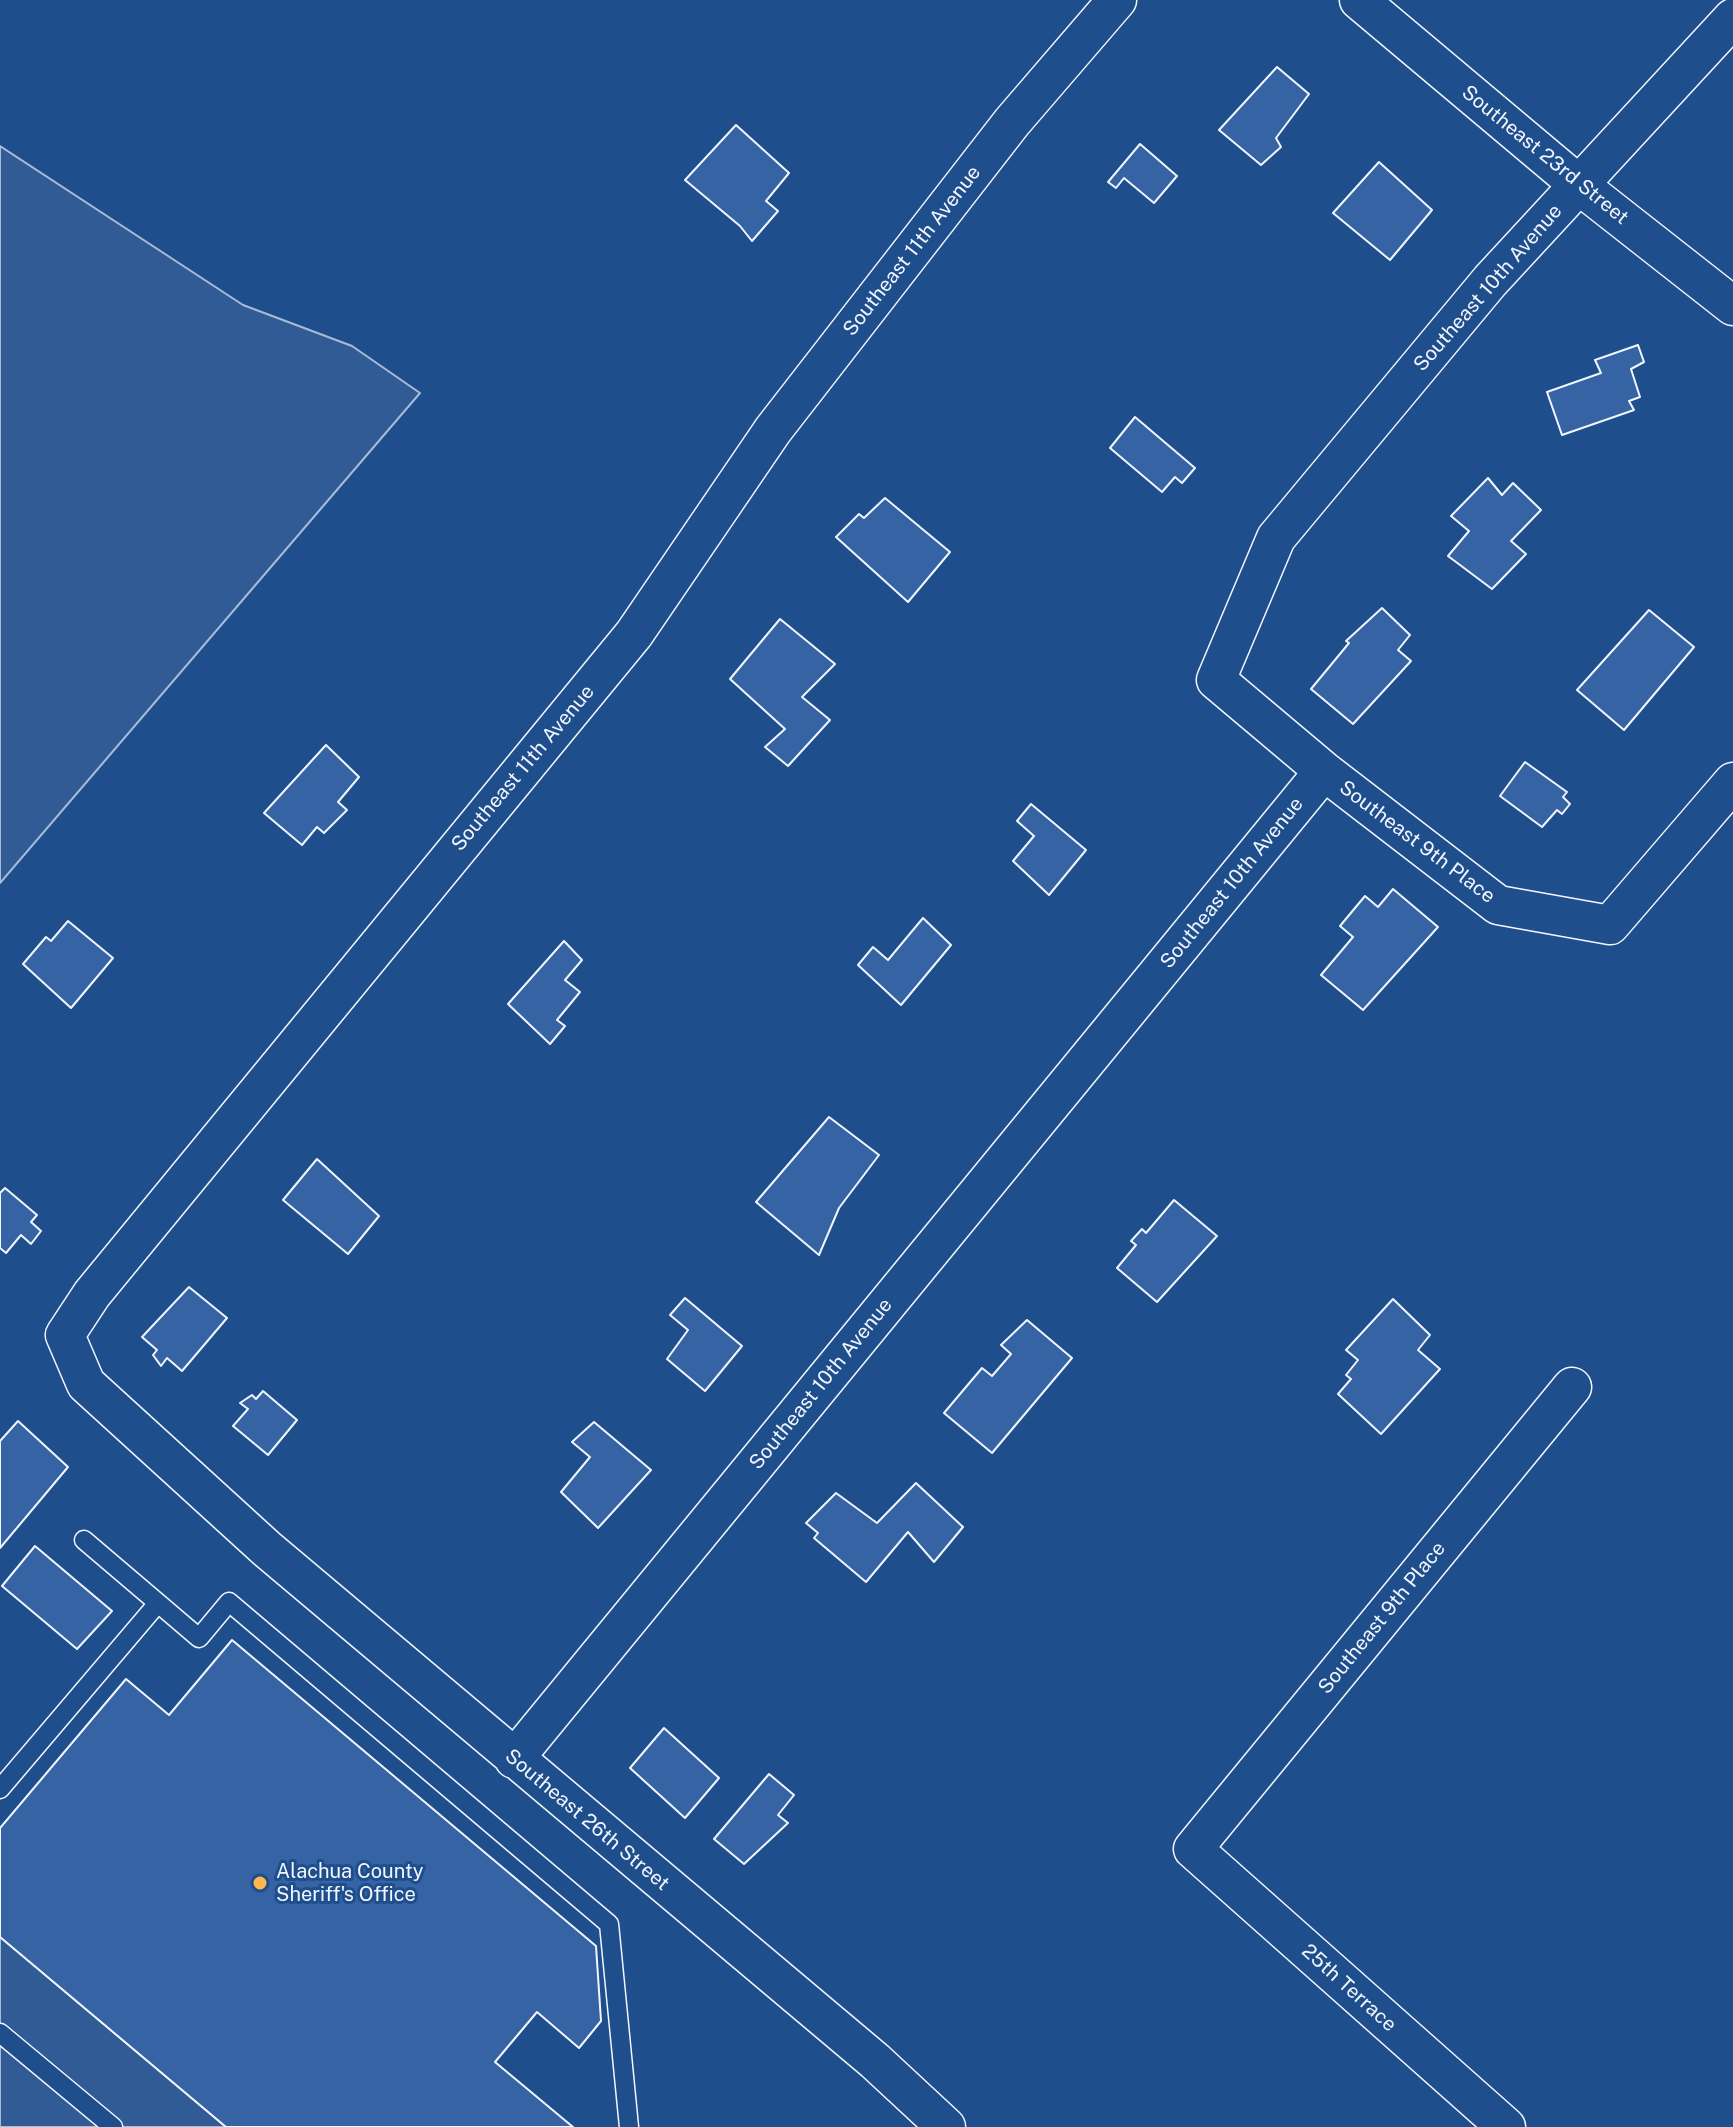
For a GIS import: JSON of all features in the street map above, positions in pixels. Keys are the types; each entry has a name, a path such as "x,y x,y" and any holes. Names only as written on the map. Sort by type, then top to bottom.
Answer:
{"street":[{"name":"Southeast 11th Avenue","path":"226,1513 86,1384 65,1335 92,1294 313,1021 634,634 773,430 1012,122 1117,0"},
{"name":"Southeast 23rd Street","path":"1359,0 1579,185 1733,306"},
{"name":"Southeast 10th Avenue","path":"514,1759 1324,771 1216,680 1276,538 1490,281 1733,18"},
{"name":"Southeast 9th Place","path":"1324,771 1498,905 1610,925 1733,782"},
{"name":"Southeast 9th Place","path":"1193,1849 1572,1387"},
{"name":"Southeast 26th Street","path":"226,1513 875,2061 946,2127"},
{"name":"25th Terrace","path":"1193,1849 1506,2127"}],"lane":[{"path":"84,1540 199,1638 229,1602 609,1924 629,2127"},
{"path":"0,1789 158,1603"},
{"path":"0,2033 100,2123"}],"shaded area":[{"path":"0,146 243,305 352,346 420,393 0,883"},
{"path":"0,1937 226,2127 0,2127"}],"building":[{"path":"1277,67 1309,94 1276,138 1281,147 1261,165 1219,130"},
{"path":"736,125 789,173 766,201 778,211 752,241 740,226 685,180"},
{"path":"1140,144 1177,176 1154,203 1124,178 1116,188 1108,182"},
{"path":"1379,162 1432,210 1390,260 1333,213"},
{"path":"1638,345 1644,362 1631,369 1640,397 1629,401 1634,410 1562,435 1547,392 1601,373 1595,360"},
{"path":"1135,417 1195,468 1182,483 1175,477 1162,492 1110,448"},
{"path":"1488,478 1502,495 1513,483 1541,510 1511,541 1526,554 1492,589 1448,556 1469,531 1451,516"},
{"path":"885,498 950,552 908,602 836,537 859,514 864,518"},
{"path":"1382,608 1410,635 1398,650 1411,661 1353,724 1311,689 1349,643 1346,641"},
{"path":"1649,610 1694,647 1624,730 1577,690"},
{"path":"780,619 835,664 802,697 830,720 788,766 765,747 785,729 730,679"},
{"path":"326,745 359,777 338,802 347,810 324,833 317,827 302,845 264,813"},
{"path":"1525,762 1567,792 1563,797 1570,804 1562,814 1557,810 1542,827 1500,796"},
{"path":"1031,804 1086,850 1049,895 1013,861 1034,836 1017,821"},
{"path":"1393,889 1438,927 1363,1010 1321,975 1353,937 1340,926 1365,896 1378,907"},
{"path":"923,918 951,945 901,1005 858,965 873,947 888,960"},
{"path":"68,921 113,958 71,1008 23,964 46,937 51,941"},
{"path":"564,941 582,960 565,980 580,992 557,1020 565,1026 550,1044 508,1004"},
{"path":"829,1117 879,1155 839,1208 819,1255 756,1202"},
{"path":"317,1159 379,1216 348,1254 283,1200"},
{"path":"5,1188 37,1215 31,1222 41,1231 31,1244 21,1235 6,1253 0,1248 0,1193"},
{"path":"1174,1200 1217,1236 1157,1302 1117,1268 1136,1245 1131,1241 1142,1229 1146,1233"},
{"path":"189,1287 227,1318 182,1371 167,1358 161,1366 153,1355 157,1350 142,1337"},
{"path":"685,1298 742,1346 705,1391 667,1359 688,1330 670,1315"},
{"path":"1393,1299 1430,1335 1418,1350 1440,1369 1381,1434 1338,1394 1351,1379 1346,1375 1358,1360 1346,1350"},
{"path":"1027,1320 1072,1358 992,1453 944,1413 982,1368 992,1376 1011,1354 1001,1345"},
{"path":"263,1391 297,1420 268,1455 233,1426 248,1409 240,1403 252,1395 256,1399"},
{"path":"18,1421 68,1467 0,1548 0,1441"},
{"path":"594,1422 651,1470 598,1528 561,1492 590,1457 572,1442"},
{"path":"916,1483 963,1527 934,1562 908,1532 866,1582 814,1538 818,1533 806,1523 836,1493 877,1523"},
{"path":"35,1546 112,1611 77,1649 2,1586"},
{"name":"Alachua County Sheriff's Office","path":"232,1640 596,1946 601,2021 579,2048 537,2012 495,2062 573,2127 226,2127 0,1937 0,1828 126,1679 169,1715"},
{"path":"664,1728 719,1778 685,1818 630,1768"},
{"path":"769,1774 794,1795 778,1815 788,1823 744,1864 714,1839"}],"place":[{"name":"Alachua County Sheriff's Office","path":"260,1883"}]}
